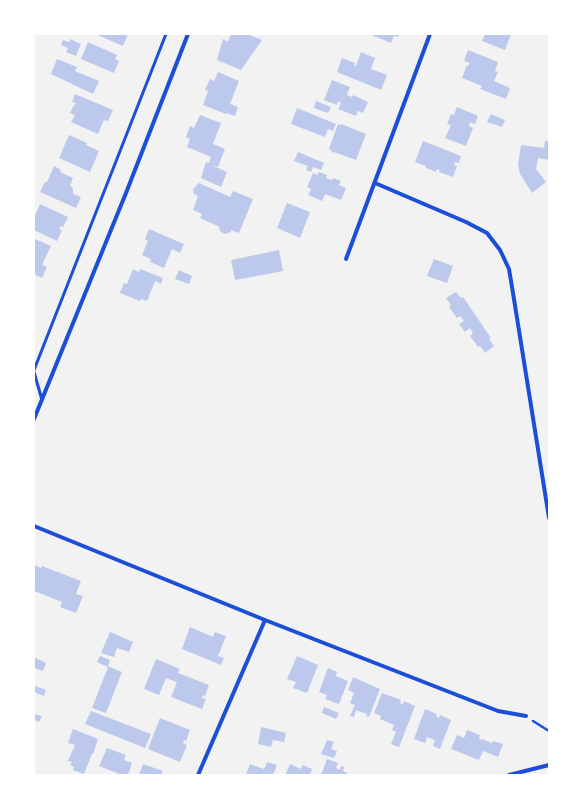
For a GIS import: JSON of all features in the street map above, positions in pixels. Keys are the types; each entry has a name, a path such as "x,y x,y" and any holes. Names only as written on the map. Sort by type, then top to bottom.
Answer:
{"street":[{"path":"34,419 126,193 188,34"},
{"path":"346,259 430,34"},
{"path":"375,183 466,222 487,233 500,250 508,268 513,293 549,518"},
{"path":"34,526 265,620 498,711 526,716"},
{"path":"198,775 265,620"},
{"path":"509,775 549,765"}],"lane":[{"path":"42,400 34,371 166,34"}],"path":[{"path":"526,716 549,731"}],"building":[{"path":"95,34 128,34 123,46"},
{"path":"231,34 247,34 262,40 241,70 217,60 223,39 228,42"},
{"path":"369,34 399,34 398,37 394,36 391,43"},
{"path":"485,34 511,34 505,50 482,41"},
{"path":"70,39 81,44 76,56 66,52 68,48 61,45 63,40 69,42"},
{"path":"88,42 117,55 115,59 119,61 114,73 81,59"},
{"path":"468,50 498,62 495,71 498,72 494,81 510,88 506,99 480,89 482,86 462,78 467,65 468,66 470,63 464,61"},
{"path":"361,52 375,58 371,69 387,75 381,90 337,72 342,58 355,63 354,65 356,66"},
{"path":"57,59 77,67 75,71 99,81 93,94 51,74"},
{"path":"218,72 239,81 230,104 238,107 235,116 203,105 208,91 205,90 210,79 214,81"},
{"path":"332,80 350,87 347,95 352,97 353,95 368,102 363,113 358,111 356,116 338,109 341,103 338,101 337,105 324,100"},
{"path":"75,94 113,110 108,121 104,120 98,134 71,122 75,115 70,113 76,103 72,102"},
{"path":"316,101 331,107 328,113 314,108"},
{"path":"457,107 478,116 475,124 470,122 469,126 473,128 466,146 445,138 451,125 447,124 451,114 454,115"},
{"path":"297,108 336,124 333,131 328,129 325,137 291,124"},
{"path":"491,114 505,120 502,127 487,122"},
{"path":"200,115 221,123 213,144 225,149 218,167 211,165 227,172 221,187 201,178 206,162 209,163 211,157 187,147 190,139 186,137 190,126 194,128"},
{"path":"338,124 366,134 356,160 334,153 329,149"},
{"path":"69,135 87,143 86,145 99,151 90,172 59,158"},
{"path":"423,141 461,156 459,163 455,162 454,165 457,166 453,177 439,172 440,170 437,169 436,172 415,162"},
{"path":"545,141 549,141 549,160 538,158 536,169 546,182 532,193 520,174 518,165 521,145 544,148"},
{"path":"298,152 324,163 321,170 313,167 311,172 306,170 308,166 294,161"},
{"path":"54,166 61,170 60,172 73,178 70,186 73,188 73,194 81,197 76,208 40,192 45,182 47,182"},
{"path":"319,172 327,175 326,178 332,180 333,178 341,181 339,185 346,188 341,200 325,194 322,201 308,195 311,189 307,187 313,173 317,175"},
{"path":"199,183 230,197 233,191 253,199 239,233 231,230 231,232 225,234 221,232 218,226 200,218 202,214 193,210 198,196 194,194 193,189"},
{"path":"287,203 310,212 300,238 277,228"},
{"path":"40,204 68,217 63,227 61,226 59,229 62,230 57,241 34,230 34,218"},
{"path":"149,229 184,244 180,253 172,249 164,268 150,262 151,259 142,255 148,241 145,239"},
{"path":"35,239 51,246 42,265 47,267 42,278 34,274"},
{"path":"279,250 283,271 235,280 231,260"},
{"path":"434,259 453,266 447,283 427,276"},
{"path":"133,269 139,272 140,269 163,278 161,284 155,281 147,301 141,299 140,301 120,293 124,283 127,284"},
{"path":"179,270 192,276 189,284 175,279"},
{"path":"456,292 461,298 463,297 491,338 489,339 494,346 485,353 480,346 478,347 470,336 473,333 470,328 465,332 459,324 464,321 460,316 457,318 449,307 451,305 446,298"},
{"path":"34,565 41,568 42,566 81,581 76,594 83,596 76,613 60,607 62,602 34,591"},
{"path":"190,627 213,637 215,632 226,636 218,656 224,658 221,665 182,649"},
{"path":"110,632 133,642 129,652 117,648 114,657 101,653"},
{"path":"100,656 110,660 108,666 122,672 106,713 92,708 108,667 97,662"},
{"path":"297,656 318,665 307,693 293,688 296,682 287,679"},
{"path":"34,657 46,663 43,671 34,668"},
{"path":"156,659 180,669 178,673 209,685 205,696 203,695 202,698 206,699 202,709 171,697 177,682 166,678 159,695 144,689"},
{"path":"328,668 337,672 336,676 348,681 339,704 325,699 327,695 319,692"},
{"path":"353,677 380,689 369,717 366,716 367,714 356,710 354,717 350,716 355,705 350,703 354,693 348,690"},
{"path":"35,686 46,690 44,696 34,692"},
{"path":"382,693 401,700 400,703 403,704 404,701 415,706 399,747 391,744 396,732 392,730 394,725 380,719 381,716 374,713"},
{"path":"324,707 339,713 336,719 322,713"},
{"path":"425,709 437,714 436,716 439,718 440,715 451,720 440,749 433,746 435,740 427,737 425,743 414,739"},
{"path":"91,711 151,734 145,748 85,724"},
{"path":"34,714 42,716 39,722 34,720"},
{"path":"160,718 190,730 186,741 184,740 183,743 187,745 180,762 148,749"},
{"path":"261,727 286,733 284,742 273,740 271,747 258,744"},
{"path":"73,729 98,739 84,774 73,770 74,767 70,765 72,762 68,761 75,745 68,743"},
{"path":"467,730 480,735 479,739 481,740 503,744 498,757 483,751 479,760 451,749 457,735 464,738"},
{"path":"327,740 334,742 331,749 337,751 334,758 321,754"},
{"path":"107,748 126,755 124,760 132,763 128,775 122,775 99,766"},
{"path":"327,759 338,763 336,768 340,770 341,766 344,767 343,771 347,773 347,775 321,775"},
{"path":"267,762 277,765 273,775 246,775 250,764 264,769"},
{"path":"143,764 163,771 161,775 139,775"},
{"path":"290,764 301,769 303,765 312,769 310,775 285,775"}]}
